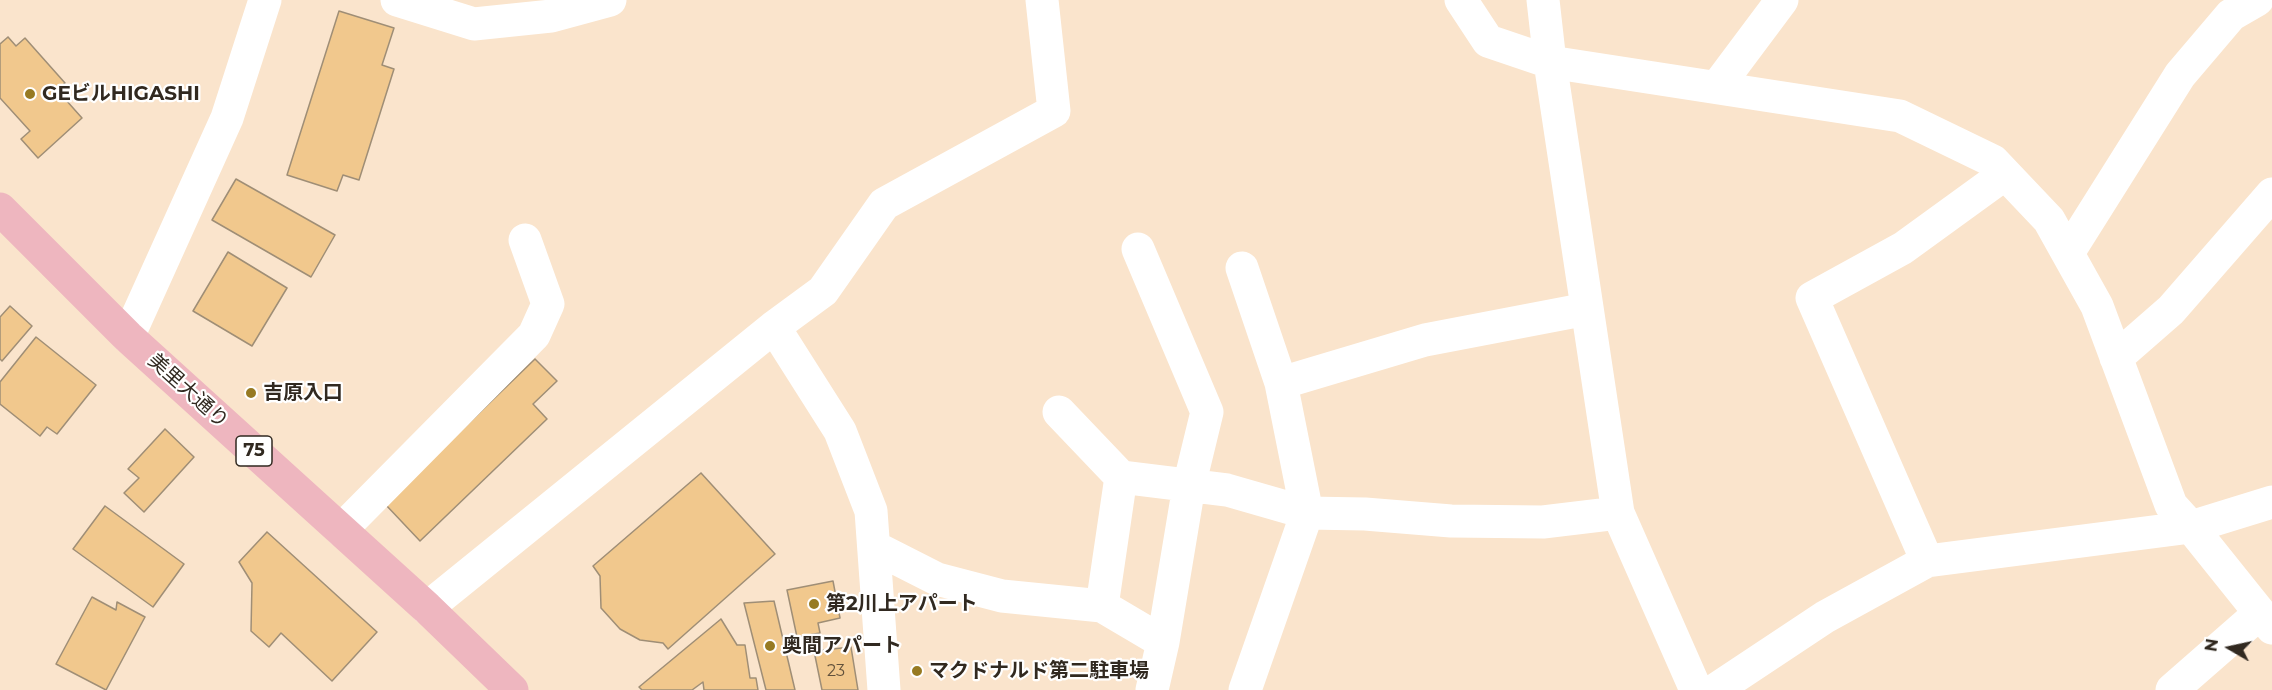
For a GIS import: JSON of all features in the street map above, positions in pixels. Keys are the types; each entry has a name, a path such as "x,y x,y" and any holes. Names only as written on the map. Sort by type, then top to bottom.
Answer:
{"main road":[{"name":"美里大通り","path":"0,209 128,337 427,608 512,690"}],"street":[{"path":"128,337 227,118 265,0"},
{"path":"397,0 479,12 551,16 610,0"},
{"path":"427,608 774,327 823,291 884,204 1054,111 1042,0"},
{"path":"1461,0 1488,41 1550,62 1900,116 1993,161 2049,220 2097,306 2171,505 2266,620 2172,690"},
{"path":"1543,0 1550,62 1618,513 1696,690"},
{"path":"1718,87 1782,0"},
{"path":"2068,253 2180,75 2232,15 2257,0"},
{"path":"1927,561 1812,298 1903,248 2005,174"},
{"path":"2116,358 2170,310 2272,194"},
{"path":"341,530 534,335 548,304 525,240"},
{"path":"1138,249 1207,412 1188,486 1163,642 1152,690"},
{"path":"1242,268 1281,383 1306,513 1245,690"},
{"path":"1281,383 1425,340 1587,309"},
{"path":"774,327 840,431 871,511 884,690"},
{"path":"1059,412 1121,477 1227,490 1306,513 1365,514 1451,521 1543,522 1618,513"},
{"path":"1102,606 1121,477"},
{"path":"1715,690 1825,617 1927,561 2191,527 2272,502"},
{"path":"874,547 937,579 1002,596 1102,606 1163,642"}],"building":[{"path":"339,11 394,28 382,65 394,69 359,180 343,175 337,191 287,175"},
{"name":"GEビルHIGASHI","path":"8,37 16,46 25,38 65,83 57,90 82,118 38,158 21,139 30,131 0,98 0,44"},
{"path":"236,179 335,235 311,277 212,220"},
{"path":"228,252 287,288 252,346 193,311"},
{"path":"10,306 32,326 2,361 0,359 0,317"},
{"path":"36,337 96,385 57,434 47,427 40,436 0,404 0,382"},
{"path":"535,359 557,381 533,404 547,419 420,541 385,504"},
{"path":"165,429 194,457 144,512 124,493 139,478 128,469"},
{"path":"701,473 775,554 668,649 663,643 640,640 620,629 601,608 600,576 593,566"},
{"path":"105,506 184,564 153,607 73,549"},
{"path":"267,532 377,632 332,681 281,633 269,647 251,631 252,583 239,562"},
{"name":"第2川上アパート","path":"833,581 840,618 818,623 820,633 797,637 787,590"},
{"path":"92,597 116,610 117,602 145,617 106,690 56,664"},
{"name":"奥間アパート","path":"774,601 795,690 766,690 744,603"},
{"path":"721,619 737,645 745,645 750,678 756,678 758,690 704,690 703,682 692,690 642,690 639,687"},
{"path":"851,647 858,690 822,690 814,651"}],"place":[{"name":"GEビルHIGASHI","path":"30,94"},
{"name":"吉原入口","path":"251,393"},
{"name":"第2川上アパート","path":"814,604"},
{"name":"奥間アパート","path":"770,646"},
{"name":"マクドナルド第二駐車場","path":"917,671"}]}
